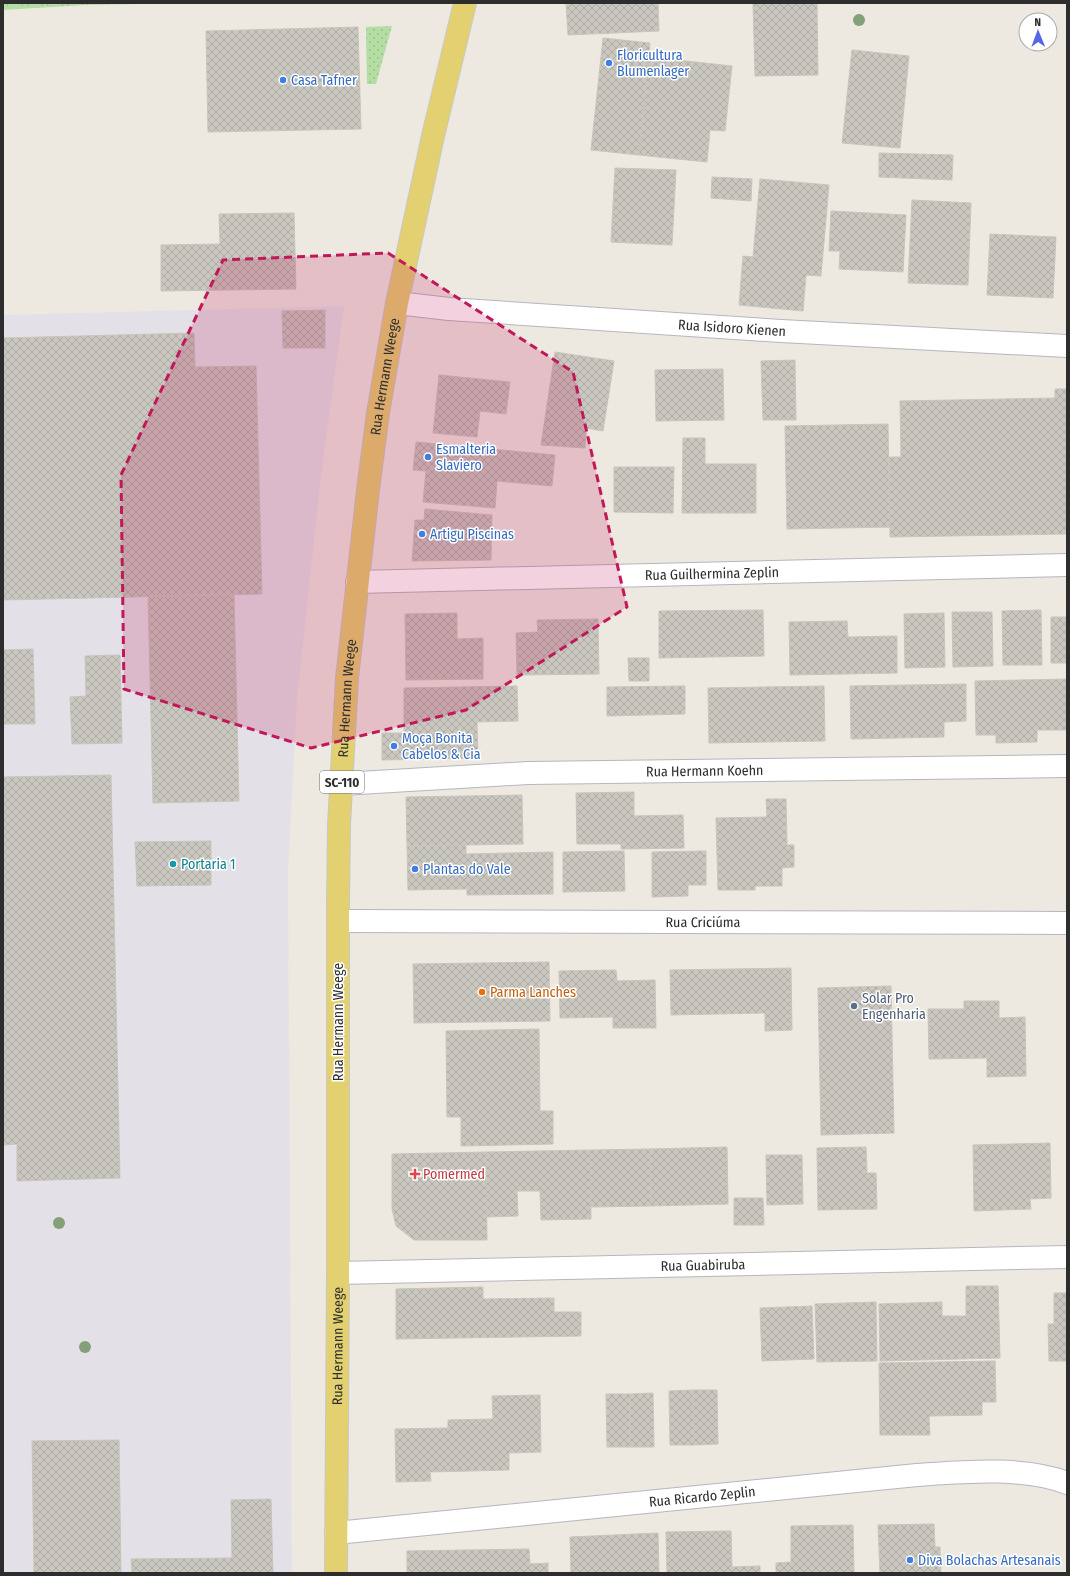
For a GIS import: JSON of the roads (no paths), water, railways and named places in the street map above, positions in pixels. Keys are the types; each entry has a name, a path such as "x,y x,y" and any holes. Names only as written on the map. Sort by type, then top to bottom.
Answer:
{"main road":[{"name":"Rua Hermann Weege","path":"336,1573 339,825 348,678 357,582 378,413 397,303 433,136 466,3"}],"street":[{"name":"Rua Isidoro Kienen","path":"397,303 449,309 773,331 1067,346"},
{"name":"Rua Guilhermina Zeplin","path":"357,582 1067,566"},
{"name":"Rua Hermann Koehn","path":"342,784 528,773 1067,766"},
{"name":"Rua Criciúma","path":"339,921 1067,923"},
{"name":"Rua Guabiruba","path":"338,1273 1067,1257"},
{"name":"Rua Ricardo Zeplin","path":"336,1533 960,1472 1010,1472 1053,1478 1067,1483"}],"place":[{"name":"Floricultura Blumenlager","path":"609,63"},
{"name":"Casa Tafner","path":"283,80"},
{"name":"Esmalteria Slaviero","path":"428,457"},
{"name":"Artigu Piscinas","path":"422,534"},
{"name":"Moça Bonita Cabelos & Cia","path":"394,746"},
{"name":"Portaria 1","path":"173,864"},
{"name":"Plantas do Vale","path":"415,869"},
{"name":"Parma Lanches","path":"482,992"},
{"name":"Solar Pro Engenharia","path":"854,1006"},
{"name":"Pomermed","path":"415,1174"},
{"name":"Diva Bolachas Artesanais","path":"910,1560"}]}
